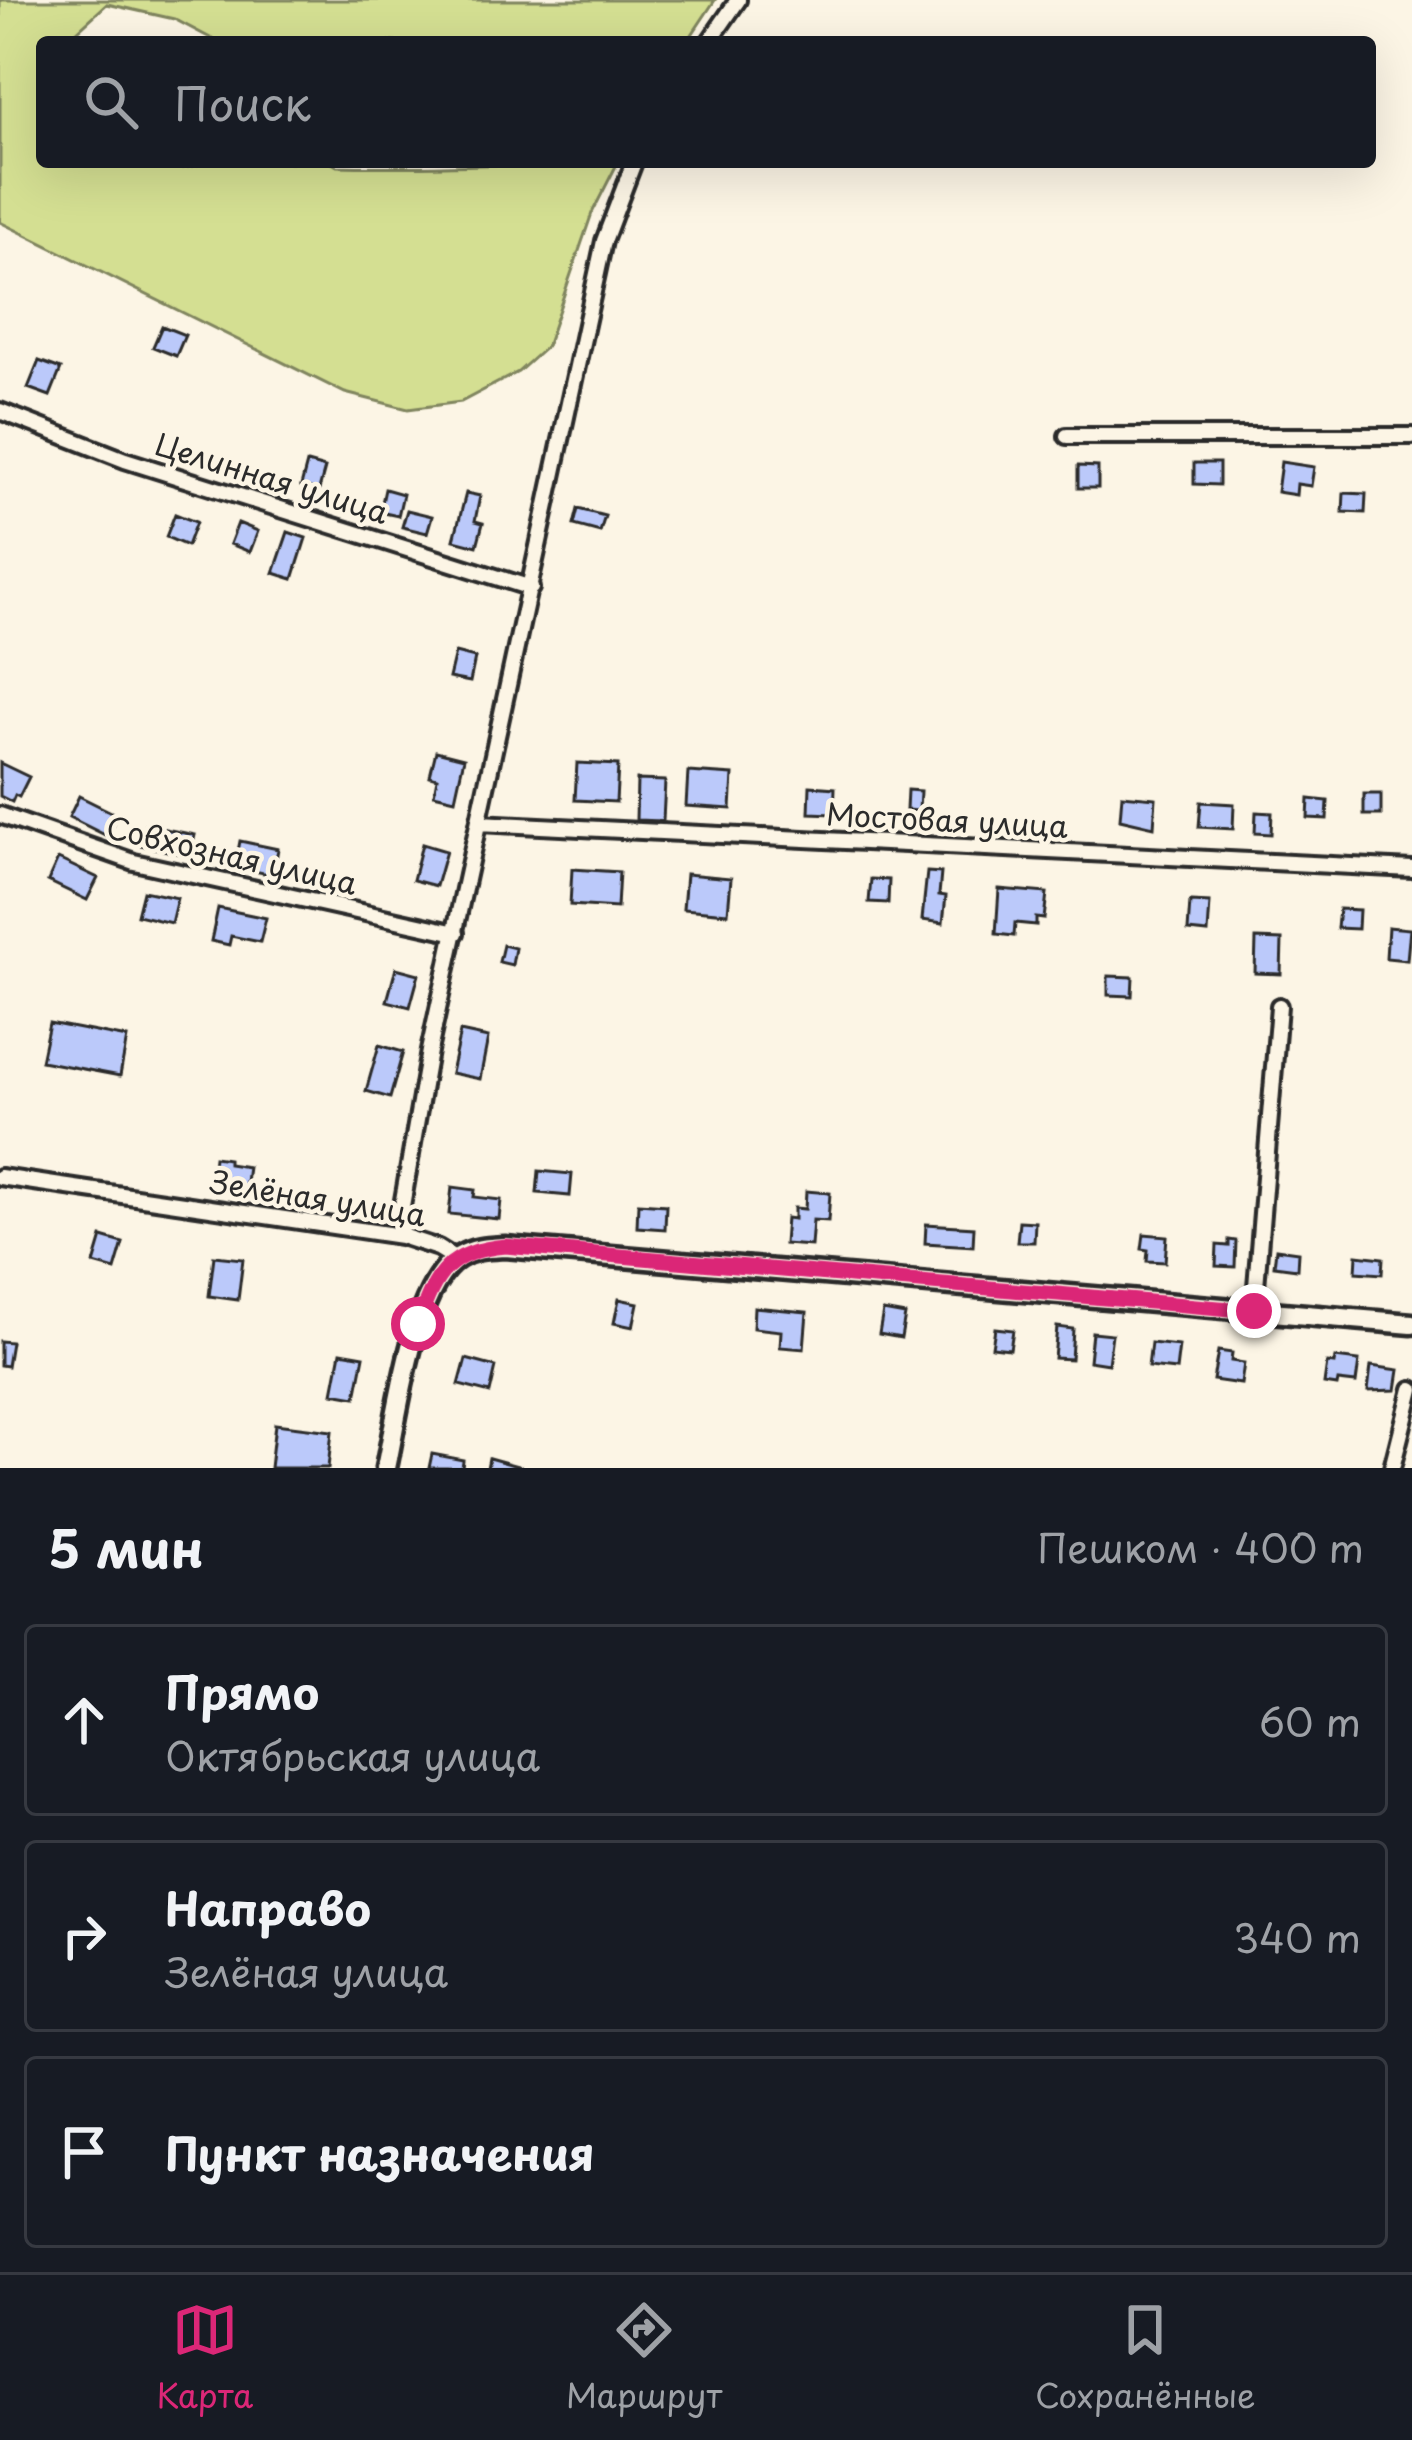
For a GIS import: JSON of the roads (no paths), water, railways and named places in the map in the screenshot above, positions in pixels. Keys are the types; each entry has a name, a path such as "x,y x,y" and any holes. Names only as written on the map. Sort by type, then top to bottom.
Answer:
{"main road":[{"name":"Зелёная улица","path":"456,1258 475,1249 505,1246 1412,1324"},
{"path":"386,1468 423,1308 440,1273 456,1258"}],"street":[{"path":"713,36 738,0"},
{"path":"401,1236 416,1119 604,241 632,168"},
{"name":"Целинная улица","path":"0,411 125,460 531,588"},
{"path":"1066,436 1412,436"},
{"name":"Совхозная улица","path":"0,815 134,862 456,933"},
{"name":"Мостовая улица","path":"479,823 1412,868"},
{"path":"1254,1311 1279,1006"},
{"name":"Зелёная улица","path":"0,1178 401,1236 456,1258"},
{"path":"1392,1468 1412,1389"}]}
